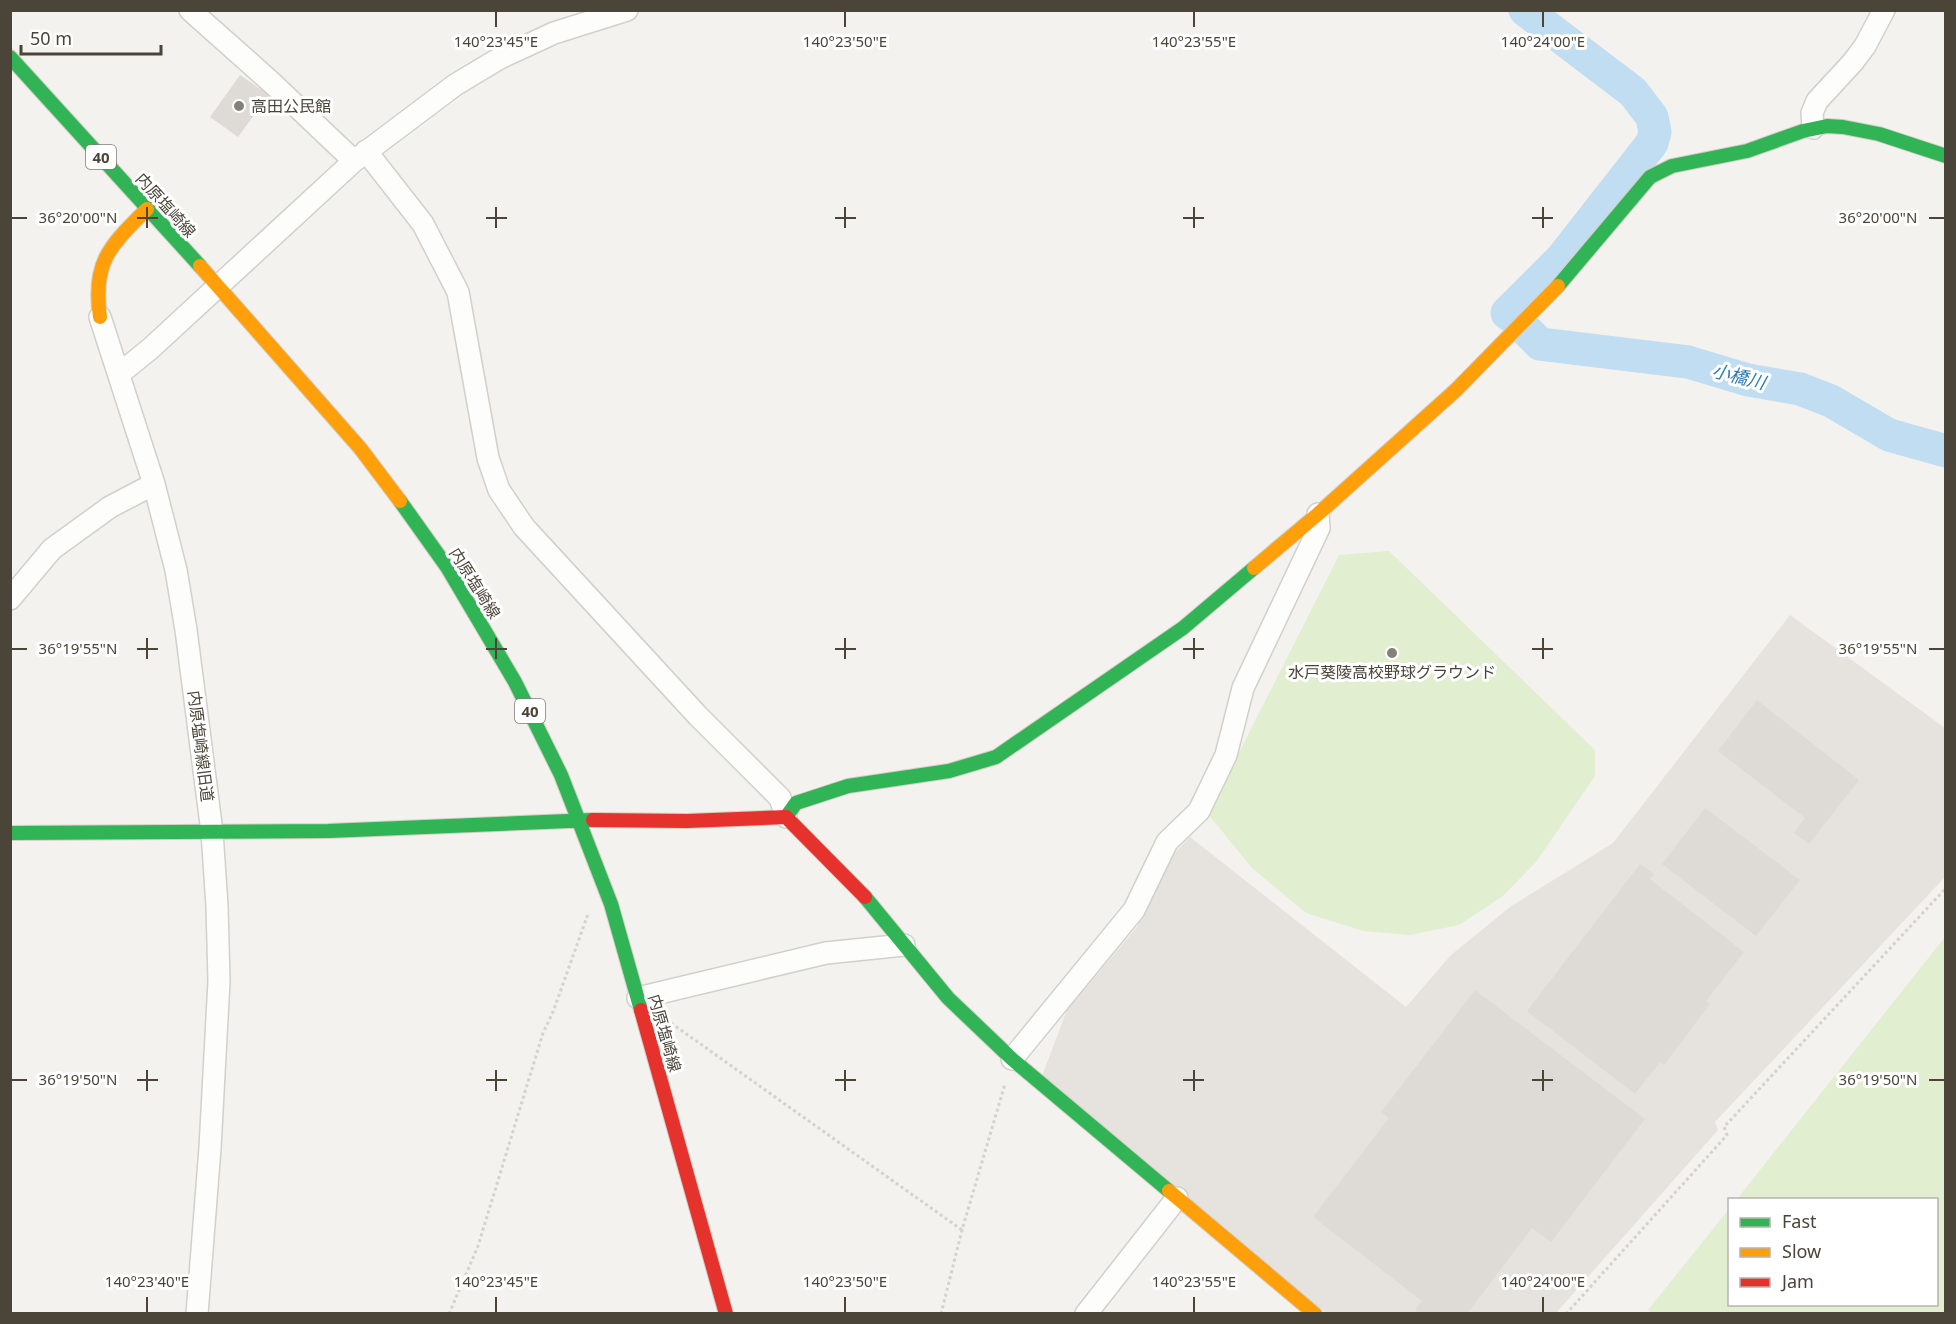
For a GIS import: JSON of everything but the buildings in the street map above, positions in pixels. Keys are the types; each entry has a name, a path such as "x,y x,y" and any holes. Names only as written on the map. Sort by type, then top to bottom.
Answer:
{"street":[{"path":"190,10 271,82 360,156 423,224 458,292 488,458 499,490 524,527 698,716 780,798 786,817 864,896 948,998 1012,1059 1315,1314"},
{"path":"119,374 150,349 360,156 455,85 500,58 554,33 627,10"},
{"path":"1813,128 1812,113 1817,101 1853,62 1884,10"},
{"name":"内原塩崎線","path":"10,57 360,448 416,521 447,567 515,682 561,775 610,904 726,1314"},
{"path":"786,817 796,803 848,786 949,771 996,757 1183,628 1318,514 1456,390 1551,295 1650,177 1669,166 1704,157 1739,153 1813,128 1839,128 1870,132 1946,156"},
{"name":"内原塩崎線旧道","path":"147,209 115,242 102,262 97,282 96,301 167,530 180,590 212,832 219,981 210,1148 197,1314"},
{"path":"10,599 52,549 110,507 154,484"},
{"path":"1012,1059 1134,910 1167,842 1199,811 1226,755 1243,688 1319,528 1318,514"},
{"path":"10,832 340,830 786,817"},
{"path":"638,998 826,953 904,945"},
{"path":"1086,1314 1177,1198"}],"path":[{"path":"1566,1314 1727,1135 1724,1127 1946,888"},
{"path":"449,1314 478,1246 543,1033 553,1012 587,914 610,904"},
{"path":"646,1026 670,1023 962,1230"},
{"path":"941,1314 962,1230 1012,1059"}],"shaded area":[{"path":"1790,615 1945,728 1945,877 1715,1122 1718,1130 1556,1313 1326,1313 1042,1076 1067,1010 1137,927 1171,857 1190,837 1406,1007 1451,955 1510,907 1613,843"}],"green space":[{"name":"水戸葵陵高校野球グラウンド","path":"1389,551 1595,750 1595,776 1536,862 1503,896 1459,925 1410,935 1363,931 1306,913 1252,868 1208,814 1339,555"},
{"path":"1945,937 1945,1313 1651,1313 1648,1310 1728,1210 1728,1306 1938,1306 1938,1198 1738,1198"}],"waterway":[{"name":"小橋川","path":"1511,316 1507,313 1562,258 1652,143 1655,132 1652,117 1633,92 1525,10"},
{"name":"小橋川","path":"1526,330 1540,344 1688,362 1748,380 1800,389 1831,401 1889,435 1946,451"}],"traffic: fast":[{"path":"10,57 200,266"},
{"path":"1558,286 1650,177 1672,166 1747,151 1803,131 1827,126 1879,134 1946,156"},
{"path":"400,501 447,567 515,682 561,775 611,904 641,1010"},
{"path":"786,817 796,803 848,786 949,771 996,757 1183,628 1254,568"},
{"path":"10,833 328,831 593,820"},
{"path":"865,897 948,998 1012,1059 1169,1191"}],"traffic: slow":[{"path":"100,317 99,282 107,256 123,234 147,209"},
{"path":"200,266 360,448 400,501"},
{"path":"1254,568 1456,390 1558,286"},
{"path":"1169,1191 1315,1314"}],"traffic: jam":[{"path":"593,820 687,821 786,817 865,897"},
{"path":"641,1010 726,1314"}],"place":[{"name":"高田公民館","path":"239,106"},
{"name":"水戸葵陵高校野球グラウンド","path":"1392,653"}]}
